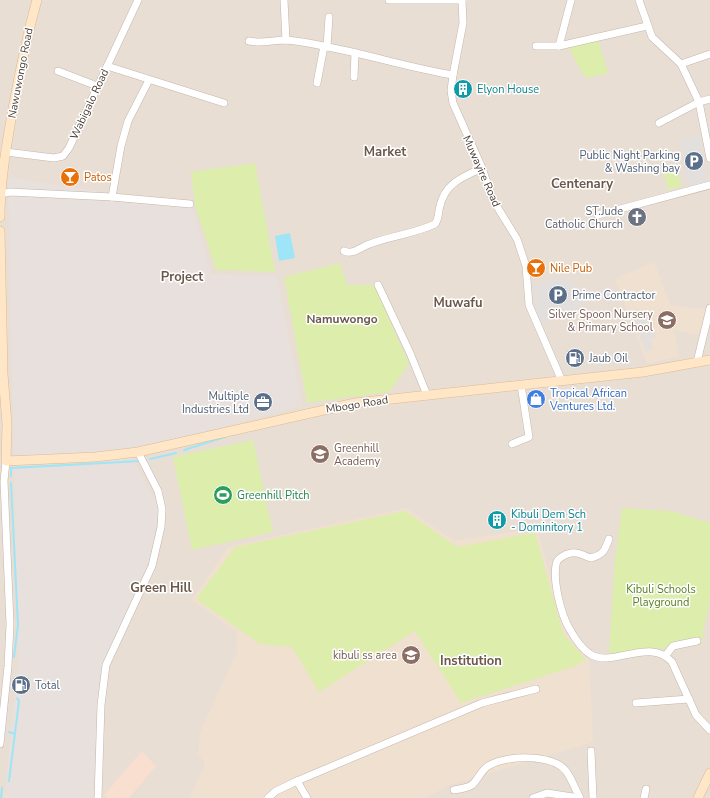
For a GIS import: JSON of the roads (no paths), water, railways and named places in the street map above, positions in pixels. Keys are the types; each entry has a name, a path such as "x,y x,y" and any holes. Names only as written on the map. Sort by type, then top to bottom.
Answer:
{"street":[{"name":"Nawuwongo Road","path":"0,217 0,194 6,152 22,60 37,0"},
{"path":"129,0 137,1"},
{"path":"284,0 286,40"},
{"path":"389,0 462,0"},
{"name":"Muwayire Road","path":"462,0 463,23 461,41 451,90 453,103 482,168 493,200 510,225 521,251 526,266 531,310 562,381"},
{"path":"559,46 571,0"},
{"path":"639,0 647,26 654,40 680,64 699,102 710,158"},
{"name":"Wabigalo Road","path":"6,152 54,158 63,156 69,148 137,1"},
{"path":"317,83 325,46 329,17"},
{"path":"536,46 559,46 647,26"},
{"path":"249,41 263,43 286,40 325,46 425,70 453,75"},
{"path":"354,77 355,53"},
{"path":"680,64 710,54"},
{"path":"107,66 224,104"},
{"path":"58,71 97,86"},
{"path":"112,197 121,146 128,122 149,80"},
{"path":"659,123 699,102 710,99"},
{"path":"344,251 353,252 368,245 435,224 442,198 449,186 458,178 482,168"},
{"path":"598,215 710,185"},
{"path":"0,194 10,192 112,197 190,204"},
{"path":"0,231 3,374 7,424 4,481 10,624 0,744"},
{"path":"378,285 410,353 427,395"},
{"path":"697,362 710,308"},
{"name":"Mbogo Road","path":"6,461 94,457 138,452 355,403 644,372 710,360"},
{"path":"512,444 529,437 521,385"},
{"path":"98,798 101,705 106,665 152,566 161,527 162,509 158,491 138,452"},
{"path":"609,538 605,551 600,556 591,558 580,552 569,553 560,557 556,564 557,590 569,628 587,651 591,655 598,657 650,651 666,655 672,662 696,714 710,730"},
{"path":"666,655 673,646 697,641"},
{"path":"268,798 297,781 482,703 536,689"},
{"path":"636,703 689,699"},
{"path":"591,751 593,798"},
{"path":"454,790 472,784 481,772 490,765 500,761 526,758 562,767 571,779 580,798"},
{"path":"698,798 710,773"},
{"path":"297,781 306,798"},
{"path":"644,798 646,789"},
{"path":"533,798 547,793 580,798"}],"water":[{"path":"290,233 295,258 279,261 275,236"}],"waterway":[{"path":"184,450 225,437"},
{"path":"150,459 176,453"},
{"path":"11,476 11,468 140,461"},
{"path":"11,483 18,625 14,657"},
{"path":"9,781 19,701 17,698"},
{"path":"9,732 15,734"},
{"path":"1,798 2,788"}],"place":[{"name":"Elyon House","path":"463,89"},
{"name":"Public Night Parking & Washing bay","path":"694,161"},
{"name":"Patos","path":"70,177"},
{"name":"ST.Jude Catholic Church","path":"637,217"},
{"name":"Nile Pub","path":"536,268"},
{"name":"Prime Contractor","path":"558,295"},
{"name":"Silver Spoon Nursery & Primary School","path":"667,320"},
{"name":"Jaub Oil","path":"575,358"},
{"name":"Tropical African Ventures Ltd.","path":"536,399"},
{"name":"Multiple Industries Ltd","path":"263,402"},
{"name":"Greenhill Academy","path":"320,454"},
{"name":"Greenhill Pitch","path":"223,495"},
{"name":"Kibuli Dem Sch - Dominitory 1","path":"497,520"},
{"name":"kibuli ss area","path":"411,655"},
{"name":"Total","path":"21,685"}],"district":[{"name":"Market","path":"385,151"},
{"name":"Centenary","path":"582,183"},
{"name":"Project","path":"182,276"},
{"name":"Muwafu","path":"458,302"},
{"name":"Namuwongo","path":"342,319"},
{"name":"Green Hill","path":"161,587"},
{"name":"Institution","path":"471,660"}],"park label":[{"name":"Kibuli Schools Playground","path":"661,595"}]}
